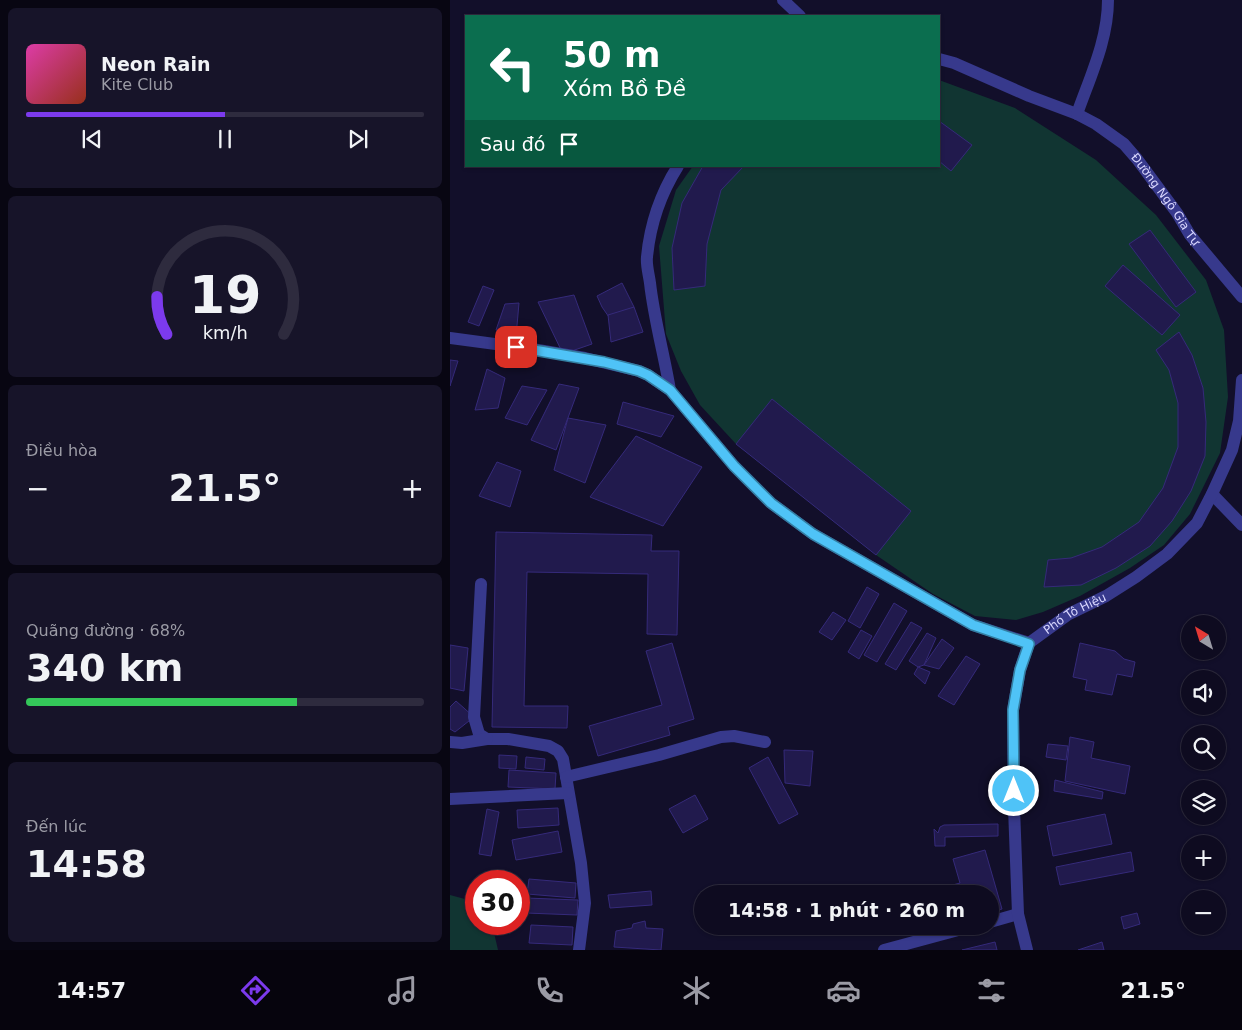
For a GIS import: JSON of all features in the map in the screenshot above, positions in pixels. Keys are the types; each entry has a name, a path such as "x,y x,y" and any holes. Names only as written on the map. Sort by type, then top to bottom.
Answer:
{"street":[{"path":"783,0 799,15"},
{"path":"1077,114 1102,42 1108,14 1108,0"},
{"name":"Đường Ngô Gia Tự","path":"940,59 954,63 1029,96 1077,114 1096,124 1124,144 1137,159 1190,235 1242,297"},
{"path":"670,390 651,294 647,258 660,199 677,167"},
{"path":"450,338 532,349 623,366 643,373 670,390 734,466 771,503 813,534 973,625 1029,644 1020,670 1013,710 1018,914 1027,950"},
{"name":"Phố Tô Hiệu","path":"1029,644 1069,614 1106,596 1168,554 1197,523 1232,450 1238,421 1242,380"},
{"path":"1212,494 1242,525"},
{"path":"481,584 474,717 479,734 487,739"},
{"path":"566,777 660,756 721,737 734,736 765,742"},
{"path":"450,742 462,743 487,739 508,739 554,748 563,759 586,903 579,950"},
{"path":"450,799 568,793"},
{"path":"999,919 1018,914"},
{"path":"884,950 940,935"}],"green space":[{"path":"940,80 1015,108 1096,160 1156,215 1206,280 1224,330 1228,397 1220,453 1190,514 1164,545 1130,568 1080,596 1043,612 1016,620 975,616 933,594 876,555 736,444 700,405 681,371 666,334 659,246 676,190 692,167 940,167"},
{"path":"450,895 465,899 465,935 495,935 498,950 450,950"}],"building":[{"path":"940,122 972,145 951,171 940,162"},
{"path":"702,167 743,167 721,190 707,244 705,286 674,290 672,248 682,203"},
{"path":"1150,230 1196,292 1176,307 1129,244"},
{"path":"1123,265 1180,315 1162,335 1105,286"},
{"path":"622,283 634,307 611,320 597,296"},
{"path":"483,286 494,290 479,326 468,322"},
{"path":"574,295 592,344 563,354 538,302"},
{"path":"519,303 516,337 496,330 505,304"},
{"path":"634,307 643,332 611,342 608,315"},
{"path":"1179,332 1192,355 1203,388 1206,422 1205,456 1191,491 1172,521 1150,546 1116,568 1081,585 1044,587 1048,560 1071,558 1102,547 1139,522 1163,488 1178,447 1178,403 1169,370 1156,350"},
{"path":"450,360 458,361 450,386"},
{"path":"487,369 505,378 498,408 475,410"},
{"path":"559,384 579,388 556,450 531,440"},
{"path":"522,386 547,390 527,425 505,418"},
{"path":"772,399 911,511 876,555 736,444"},
{"path":"623,402 674,416 661,437 617,424"},
{"path":"568,418 606,425 585,483 554,470"},
{"path":"636,436 702,467 663,526 590,497"},
{"path":"497,462 521,471 510,507 479,496"},
{"path":"496,532 652,535 651,551 679,551 677,635 647,634 648,574 527,572 524,706 568,706 567,728 492,727"},
{"path":"867,587 879,594 860,628 848,621"},
{"path":"894,603 907,611 877,662 864,655"},
{"path":"833,612 846,620 832,640 819,632"},
{"path":"911,622 922,628 896,670 885,664"},
{"path":"861,630 872,636 859,659 848,652"},
{"path":"927,633 936,638 924,665 918,667 909,661"},
{"path":"942,639 954,648 939,669 924,665"},
{"path":"672,643 694,719 668,727 670,735 598,756 589,726 662,705 646,651"},
{"path":"1080,643 1115,651 1124,659 1135,662 1132,677 1117,674 1112,695 1085,690 1087,680 1073,677"},
{"path":"450,645 468,648 464,691 450,688"},
{"path":"966,656 980,664 954,705 938,696"},
{"path":"918,667 930,672 925,684 914,674"},
{"path":"456,701 474,717 455,732 450,729 450,707"},
{"path":"1070,737 1094,742 1091,758 1130,766 1125,794 1065,781"},
{"path":"1048,744 1068,746 1066,760 1046,757"},
{"path":"784,750 813,751 810,786 785,783"},
{"path":"499,755 517,756 516,769 499,768"},
{"path":"526,757 545,759 544,770 525,768"},
{"path":"768,757 798,814 779,824 749,768"},
{"path":"509,770 556,773 555,789 508,787"},
{"path":"1055,780 1103,792 1102,799 1054,791"},
{"path":"695,795 708,819 683,833 669,809"},
{"path":"558,808 559,825 518,828 517,810"},
{"path":"487,809 499,812 491,856 479,854"},
{"path":"1105,814 1112,844 1053,856 1047,826"},
{"path":"998,824 998,836 945,837 945,846 935,846 934,829 938,833 940,827 944,825"},
{"path":"558,831 562,852 516,860 512,840"},
{"path":"985,850 995,885 953,885 960,883 953,859"},
{"path":"1131,852 1134,871 1060,885 1056,867"},
{"path":"530,879 576,883 575,898 530,894"},
{"path":"651,891 652,905 610,908 608,895"},
{"path":"530,898 578,900 577,915 530,913"},
{"path":"999,899 1002,909 999,910"},
{"path":"1137,913 1140,924 1124,929 1121,917"},
{"path":"645,921 646,928 663,929 661,950 614,947 616,931 632,928 633,924"},
{"path":"531,925 573,927 572,945 529,943"},
{"path":"995,942 997,950 962,950"},
{"path":"1102,942 1104,950 1078,950"}],"route":[{"path":"516,347 623,366 648,375 670,390 734,466 771,503 813,534 973,625 1029,644 1020,670 1013,710 1014,791"}]}
